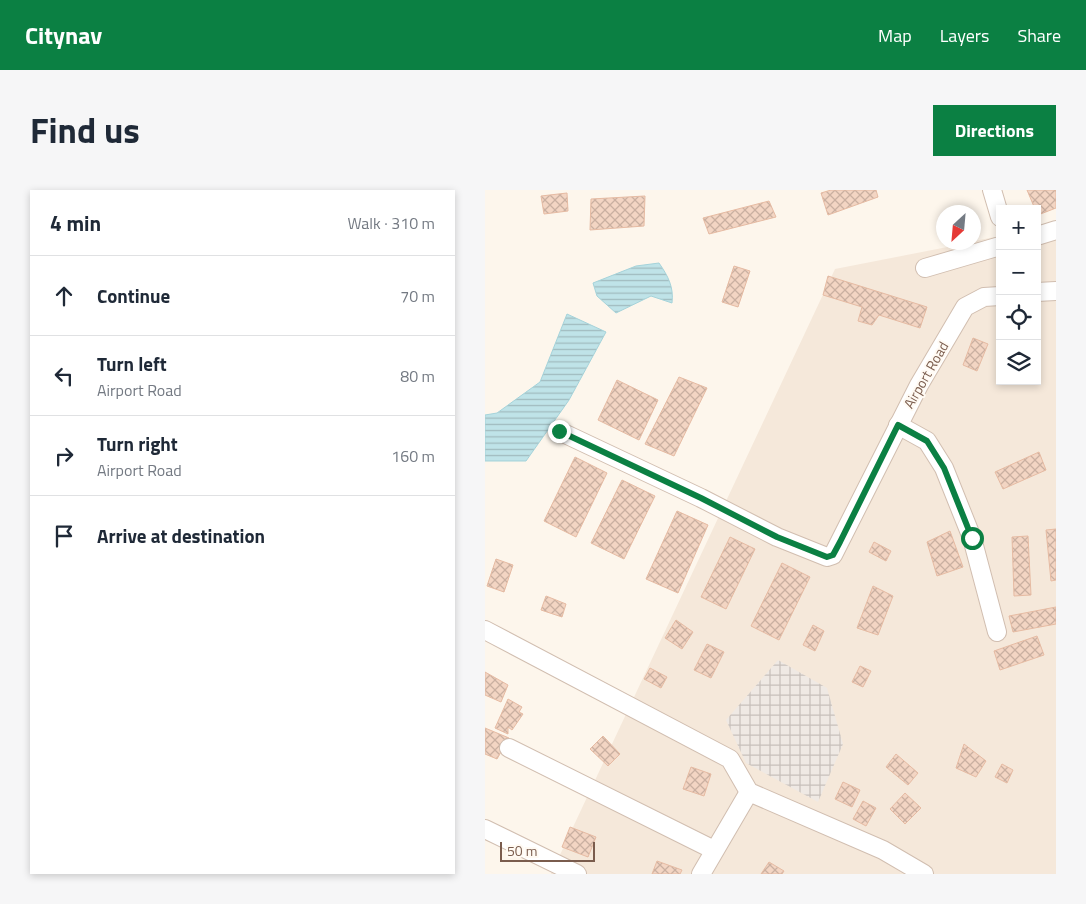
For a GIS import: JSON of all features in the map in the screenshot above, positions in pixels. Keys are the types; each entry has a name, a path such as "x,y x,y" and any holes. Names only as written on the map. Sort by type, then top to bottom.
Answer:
{"street":[{"path":"992,190 996,205"},
{"path":"1041,235 1056,230"},
{"path":"925,268 996,247"},
{"path":"1041,292 1056,290"},
{"name":"Airport Road","path":"559,431 701,498 777,537 827,557 833,555 837,548 919,385 965,307 984,297 996,296"},
{"path":"898,425 927,441 944,468 972,538 997,632"},
{"path":"485,630 730,759 749,792 883,850 924,874"},
{"path":"509,748 714,850"},
{"path":"701,874 749,792"},
{"path":"485,829 577,874"}],"shaded area":[{"path":"1056,225 1056,874 551,874 835,269 936,249 981,250 981,240 996,237 996,385 1041,385 1041,228"},
{"path":"778,660 827,688 843,744 818,802 746,763 726,720"}],"water":[{"path":"659,263 670,282 672,303 651,296 616,313 597,296 593,283 636,266"},
{"path":"567,314 606,332 569,400 526,461 485,461 485,415 497,413 540,382"}],"building":[{"path":"831,190 876,190 878,197 828,215 821,193"},
{"path":"1027,190 1056,190 1056,208 1041,214 1041,205 1033,205"},
{"path":"567,193 568,211 544,214 541,196"},
{"path":"645,196 644,226 590,230 591,199"},
{"path":"769,201 776,217 709,234 703,218"},
{"path":"734,266 750,271 738,307 722,302"},
{"path":"828,276 927,307 920,328 879,315 872,325 858,321 862,307 823,295"},
{"path":"973,338 988,344 977,371 963,365"},
{"path":"679,377 707,388 674,456 645,444"},
{"path":"617,380 658,400 639,440 598,420"},
{"path":"1039,452 1046,470 1003,489 995,472"},
{"path":"575,457 607,473 576,537 544,521"},
{"path":"622,480 655,496 624,559 591,543"},
{"path":"677,511 708,525 678,593 646,579"},
{"path":"1056,529 1056,580 1051,581 1046,530"},
{"path":"950,531 963,567 937,576 927,542"},
{"path":"1028,536 1031,595 1014,596 1012,537"},
{"path":"730,537 755,549 726,609 701,597"},
{"path":"874,542 891,551 886,561 869,552"},
{"path":"496,559 513,565 504,592 487,586"},
{"path":"782,563 810,577 779,640 751,626"},
{"path":"873,586 893,596 878,635 857,628"},
{"path":"546,596 566,604 562,617 541,610"},
{"path":"1056,607 1056,624 1013,632 1009,616"},
{"path":"676,620 693,632 682,649 665,638"},
{"path":"813,625 824,631 815,651 803,645"},
{"path":"1037,636 1044,655 1000,670 994,651"},
{"path":"707,644 724,652 711,678 694,670"},
{"path":"860,666 871,671 863,687 852,682"},
{"path":"650,668 667,677 661,688 644,679"},
{"path":"485,672 508,685 501,702 485,695"},
{"path":"508,699 522,707 519,712 523,714 512,730 508,727 508,734 495,728"},
{"path":"485,728 509,738 497,759 485,754"},
{"path":"603,736 620,754 608,766 590,749"},
{"path":"964,744 986,761 976,777 956,768"},
{"path":"896,754 918,773 908,785 886,767"},
{"path":"1002,764 1013,770 1007,783 995,777"},
{"path":"691,767 711,774 704,796 683,789"},
{"path":"843,782 860,790 852,807 835,799"},
{"path":"905,793 921,808 905,824 890,809"},
{"path":"863,801 876,808 866,826 853,819"},
{"path":"570,827 596,837 588,857 562,847"},
{"path":"657,861 682,870 680,874 652,874"},
{"path":"769,862 784,871 782,874 761,874"}],"route":[{"path":"559,431 701,498 777,537 827,557 833,555 840,542 898,425 927,441 944,468 972,538"}]}
